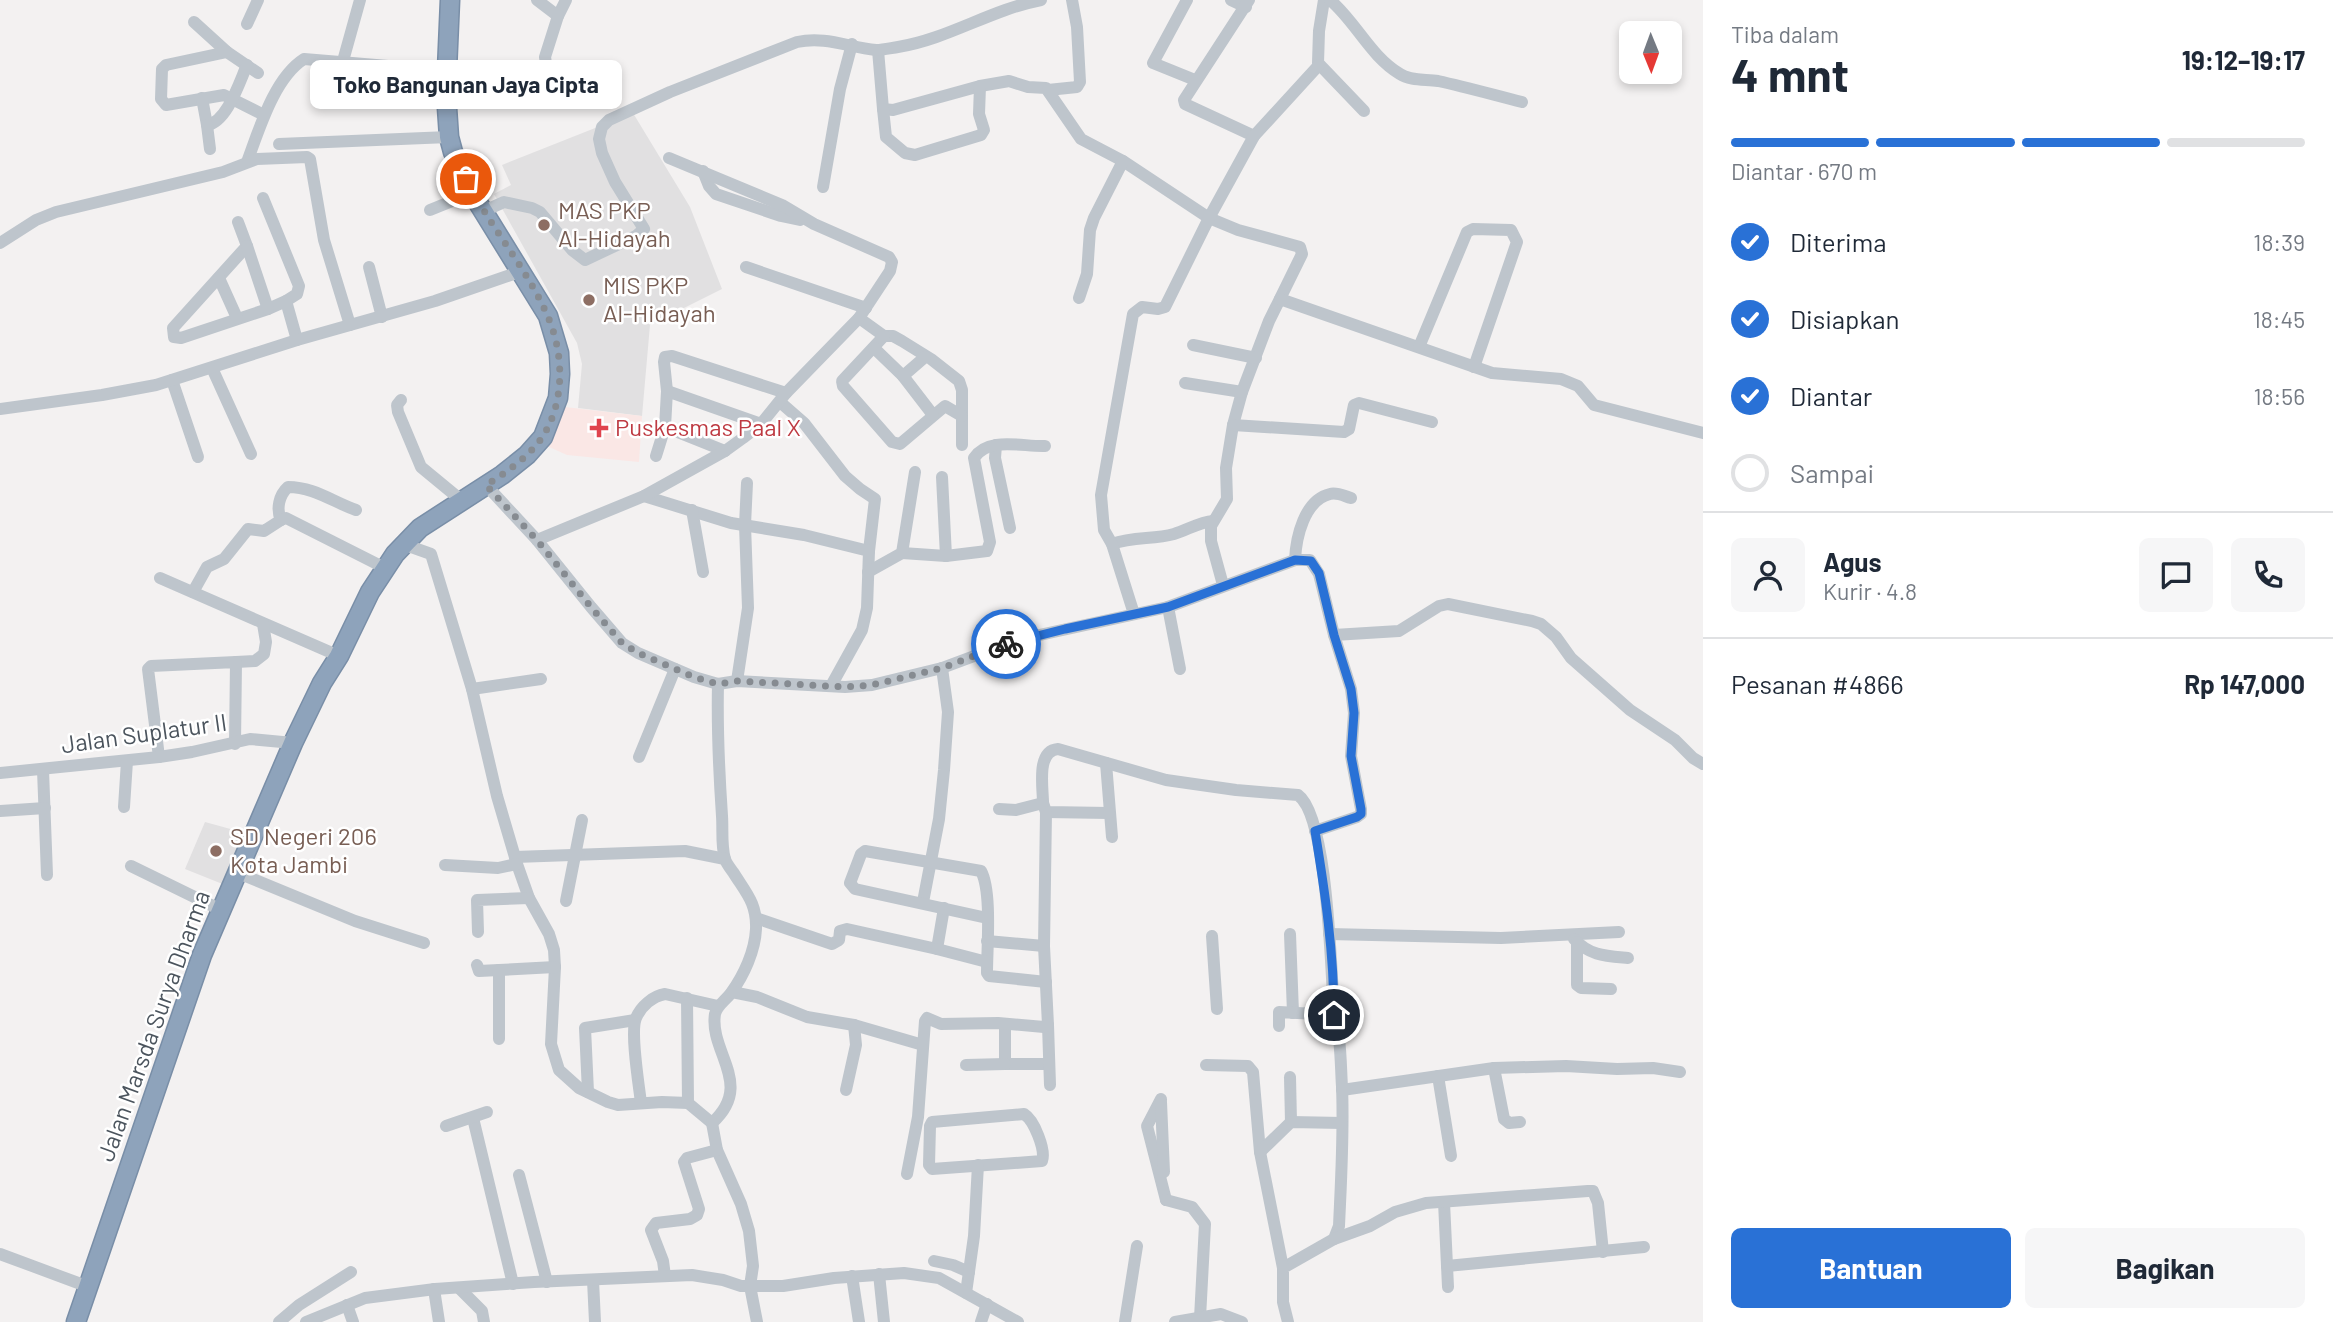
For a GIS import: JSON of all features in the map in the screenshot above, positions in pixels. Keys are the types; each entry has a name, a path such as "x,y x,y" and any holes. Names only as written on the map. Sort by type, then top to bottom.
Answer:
{"highway":[{"name":"Jalan Marsda Surya Dharma","path":"76,1322 197,967 293,743 322,684 339,656 370,592 403,544 420,528 486,485 527,454 543,437 558,398 560,374 555,337 548,316 472,193 449,137 446,93 450,0"}],"street":[{"path":"247,24 258,0"},
{"path":"343,61 360,0"},
{"path":"537,0 558,16"},
{"path":"446,93 510,97 542,86 548,76 545,57 566,0"},
{"path":"484,211 505,202 532,208 540,212 572,250 585,260 636,236 644,229 615,182 602,153 598,139 602,127 609,120 670,92 797,42 814,39 878,50 928,40 1015,5 1041,0"},
{"path":"883,109 893,110 1009,80 1028,87 1077,87 1080,82 1077,27 1072,0"},
{"path":"1187,0 1153,63 1195,80"},
{"path":"1231,0 1248,4 1195,80 1185,96 1185,104 1254,136"},
{"path":"1134,614 1112,544 1104,530 1101,495 1133,314 1136,309 1142,307 1165,307 1254,136 1319,65 1319,31 1324,0"},
{"path":"1330,0 1344,12 1357,32 1386,64 1402,75 1522,102"},
{"path":"194,22 227,52 253,69 231,99 222,117 207,125"},
{"path":"198,59 207,34"},
{"path":"823,187 840,89 852,44"},
{"path":"878,50 887,137 905,152 915,155 981,135 984,131 979,114 979,86"},
{"path":"227,52 163,66 161,99 166,104 221,95 264,115"},
{"path":"247,162 264,115 286,76 300,61 307,58 447,71"},
{"path":"1319,65 1364,111"},
{"path":"1048,89 1081,139 1123,161 1209,218 1238,230 1300,247 1302,254 1269,321 1242,392 1233,425 1226,468 1227,499 1213,521 1210,541 1223,585"},
{"path":"202,98 210,149"},
{"path":"279,144 449,137"},
{"path":"0,243 36,220 56,212 223,172 247,162 305,156 310,159 324,240 350,325"},
{"path":"537,540 644,496 725,452 761,424 862,313 890,271 889,257 814,224 782,205 669,158"},
{"path":"1079,298 1087,274 1090,229 1123,161"},
{"path":"430,209 472,193"},
{"path":"247,246 173,328 174,337 181,338 268,309 297,294 299,286 263,198"},
{"path":"238,222 268,309"},
{"path":"1419,348 1467,232 1473,229 1511,230 1517,242 1474,367"},
{"path":"369,267 382,317"},
{"path":"746,267 862,313 884,336 893,336 902,341 958,379 962,390 962,445"},
{"path":"0,409 102,395 172,380 297,340 382,317 522,271"},
{"path":"219,278 237,318"},
{"path":"1280,299 1492,373 1561,379 1578,386 1594,405 1703,433"},
{"path":"286,301 297,340"},
{"path":"884,336 843,379 842,384 892,442 900,444 962,390"},
{"path":"1192,345 1256,358"},
{"path":"874,348 903,376 933,415"},
{"path":"656,456 665,427 667,391 664,362 665,357 672,356 783,397 845,476 875,499 869,551 867,608 862,630 831,686"},
{"path":"903,376 925,357"},
{"path":"212,368 251,454"},
{"path":"172,380 198,457"},
{"path":"1185,383 1242,392"},
{"path":"667,391 761,424"},
{"path":"401,400 397,405 401,422 421,467 461,500"},
{"path":"1233,425 1344,432 1349,429 1354,405 1359,403 1432,422"},
{"path":"945,407 962,416"},
{"path":"665,427 725,452"},
{"path":"868,572 902,553 946,556 987,551 990,542 974,458 981,451 996,445 1045,446"},
{"path":"996,445 995,458 1010,528"},
{"path":"902,553 915,471"},
{"path":"942,477 946,556"},
{"path":"737,681 748,608 745,525 747,483"},
{"path":"486,485 537,540 622,643 675,669 718,684 737,681 831,686 872,685 942,668 1017,640 1168,607 1295,560 1310,560 1319,573 1351,689 1354,723 1351,756 1361,809 1361,814 1357,817 1315,831"},
{"path":"281,520 278,514 281,496 288,487 315,491 356,510"},
{"path":"1295,560 1296,541 1313,504 1327,494 1351,499"},
{"path":"644,496 745,525 804,535 869,551"},
{"path":"692,510 703,572"},
{"path":"193,592 207,566 224,559 248,529 264,531 281,520 291,520 385,568"},
{"path":"1112,544 1127,538 1175,534 1213,521"},
{"path":"403,544 431,554 471,689 516,860 529,898 549,934 555,967 551,1044 559,1070 588,1092 618,1105 688,1103 712,1123 718,1150 741,1203 749,1231 753,1266 750,1286 757,1322"},
{"path":"160,578 339,656"},
{"path":"1334,635 1399,631 1439,606 1448,604 1541,624 1556,637 1571,658 1609,692 1703,764"},
{"path":"1168,607 1180,669"},
{"path":"159,757 149,668 255,662 264,654 266,642 263,624"},
{"path":"235,744 236,662"},
{"path":"923,902 939,819 948,712 942,668"},
{"path":"639,757 675,669"},
{"path":"471,689 541,679"},
{"path":"712,1123 721,1115 731,1079 717,1036 715,1014 718,1006 732,992 747,964 754,944 756,918 749,894 725,859 717,748 718,684"},
{"name":"Jalan Suplatur II","path":"0,773 159,757 250,739 293,743"},
{"path":"1050,1085 1044,946 1043,764 1046,753 1051,749 1058,749 1166,780 1298,795 1307,805 1315,831 1333,962 1334,1015 1339,1041 1342,1090 1339,1226 1335,1239"},
{"path":"124,807 127,761"},
{"path":"1106,763 1112,837"},
{"path":"43,769 47,875"},
{"path":"0,811 45,808"},
{"path":"999,809 1045,808 1109,813"},
{"path":"566,901 582,820"},
{"path":"445,865 498,868 516,860 685,851 725,859"},
{"path":"987,918 855,889 850,883 861,854 865,851 981,871 985,882 987,918 987,973 992,978 1046,982"},
{"path":"131,866 221,910"},
{"path":"238,873 355,921 424,943"},
{"path":"478,932 477,900 529,898"},
{"path":"937,948 944,908"},
{"path":"756,918 832,944 839,940 840,931 843,929 937,948 987,962"},
{"path":"1329,934 1573,939 1619,932"},
{"path":"1290,934 1293,1013"},
{"path":"1212,936 1217,1009"},
{"path":"1573,939 1593,954 1628,958"},
{"path":"1573,939 1577,985 1581,988 1611,989"},
{"path":"987,941 1044,946"},
{"path":"477,965 482,972 555,967"},
{"path":"499,970 499,1039"},
{"path":"732,992 757,997 807,1017 854,1025 923,1045"},
{"path":"641,1103 635,1020 645,1005 657,995 665,994 718,1006"},
{"path":"687,998 688,1103"},
{"path":"1279,1026 1279,1012 1334,1015"},
{"path":"907,1174 918,1117 927,1018 941,1024 1048,1025"},
{"path":"588,1092 585,1028 635,1020"},
{"path":"1005,1024 1005,1064"},
{"path":"846,1090 856,1045 854,1025"},
{"path":"966,1065 1049,1064"},
{"path":"1206,1065 1242,1065 1252,1068 1260,1152 1283,1268 1283,1302 1288,1322"},
{"path":"1342,1090 1494,1068 1653,1068 1680,1072"},
{"path":"1494,1068 1504,1119 1520,1122"},
{"path":"1438,1076 1451,1156"},
{"path":"1290,1077 1291,1122"},
{"path":"1161,1099 1162,1124 1166,1200 1147,1126 1161,1099"},
{"path":"446,1126 487,1112"},
{"path":"918,1117 932,1122 1027,1115 1044,1153 1042,1161 932,1169 927,1157 932,1122"},
{"path":"472,1118 513,1284"},
{"path":"1260,1152 1291,1122 1342,1123"},
{"path":"665,1276 663,1261 651,1230 659,1222 690,1219 697,1215 699,1209 684,1162 687,1158 718,1150"},
{"path":"967,1293 978,1166"},
{"path":"519,1175 547,1282"},
{"path":"1283,1268 1335,1239 1370,1226 1395,1212 1426,1203 1593,1191 1598,1203 1603,1252"},
{"path":"1166,1200 1192,1207 1205,1224 1200,1318"},
{"path":"1444,1202 1447,1287"},
{"path":"1125,1322 1137,1246"},
{"path":"1447,1266 1644,1247"},
{"path":"0,1254 89,1287"},
{"path":"934,1261 969,1272"},
{"path":"279,1322 299,1305 351,1272"},
{"path":"306,1322 355,1301 383,1294 434,1289 692,1275 741,1286 783,1286 852,1276 904,1273 939,1278 1018,1322"},
{"path":"879,1274 884,1322"},
{"path":"852,1276 859,1322"},
{"path":"593,1280 595,1322"},
{"path":"459,1288 482,1311 484,1322"},
{"path":"434,1289 439,1322"},
{"path":"981,1322 987,1304"},
{"path":"347,1305 353,1322"},
{"path":"1175,1322 1221,1314 1242,1322"}],"shaded area":[{"path":"633,113 690,207 722,289 650,325 642,416 578,408 582,364 577,343 494,194 511,185 502,165"},
{"name":"Puskesmas Paal X","path":"565,407 642,416 639,462 567,455 547,446"},
{"name":"SD Negeri 206 Kota Jambi","path":"205,822 245,833 225,885 185,869"}],"way so far":[{"path":"466,179 548,316 559,354 558,398 543,437 527,454 486,485 537,540 622,643 638,653 694,677 718,684 737,681 845,687 872,685 942,668 1006,644"}],"place":[{"name":"Toko Bangunan Jaya Cipta","path":"466,179"},
{"name":"MAS PKP Al-Hidayah","path":"544,225"},
{"name":"MIS PKP Al-Hidayah","path":"589,300"},
{"name":"Puskesmas Paal X","path":"599,428"},
{"name":"SD Negeri 206 Kota Jambi","path":"216,851"}],"route":[{"path":"1006,644 1168,607 1295,560 1308,560 1314,564 1319,573 1351,689 1354,713 1351,756 1361,809 1361,814 1357,817 1315,831 1333,962 1334,1015"}]}
